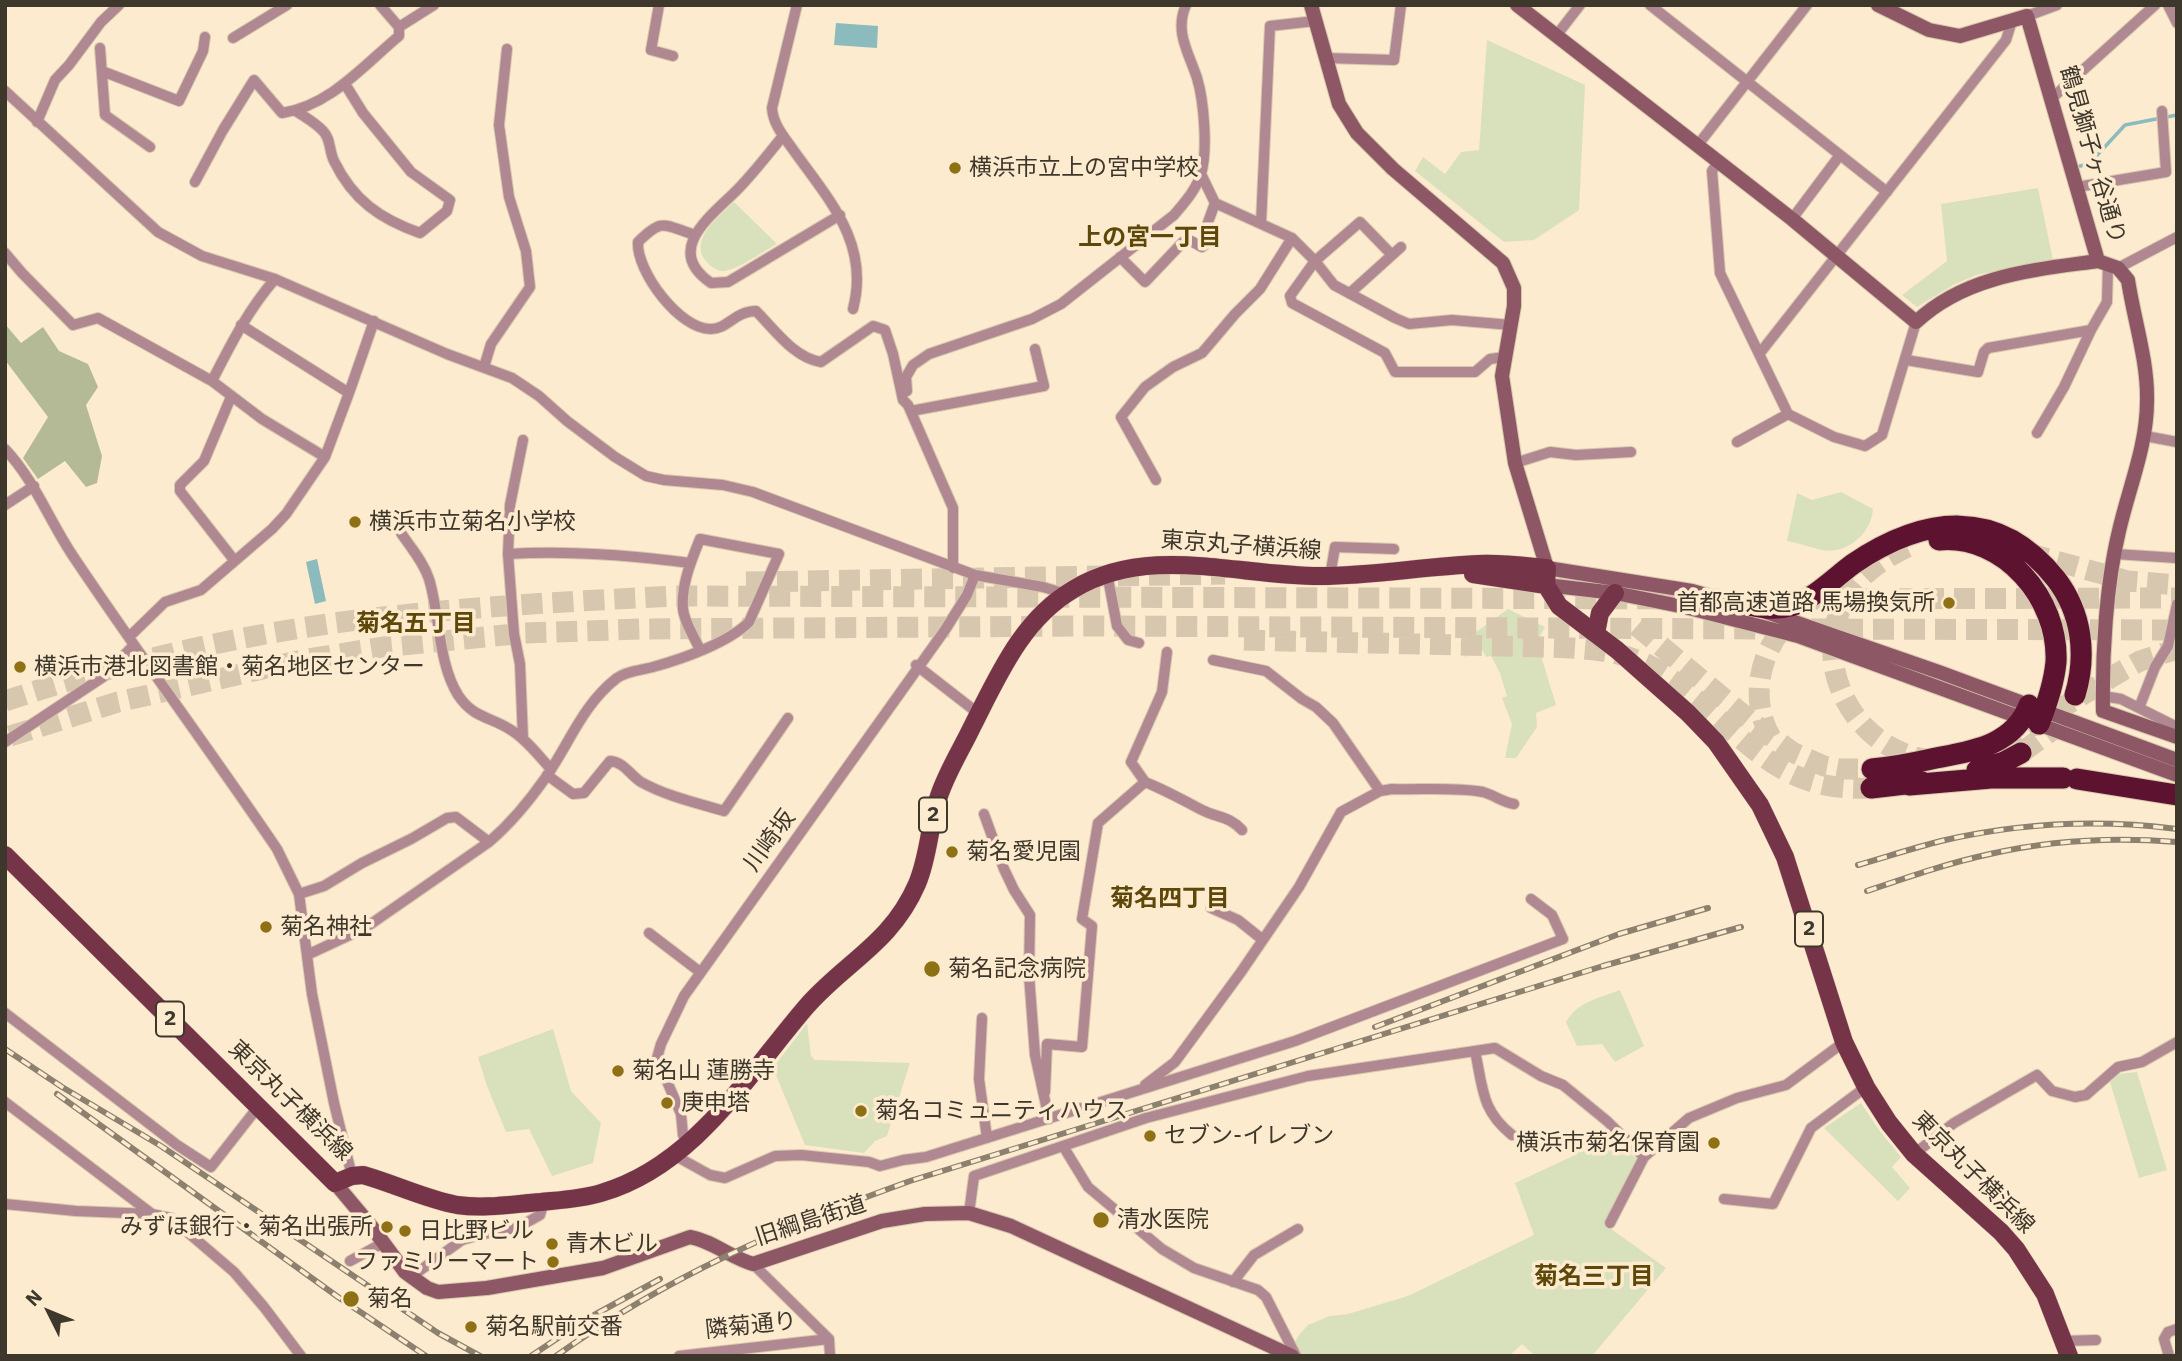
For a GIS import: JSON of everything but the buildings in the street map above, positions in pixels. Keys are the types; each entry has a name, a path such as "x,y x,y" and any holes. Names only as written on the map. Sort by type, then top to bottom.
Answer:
{"highway":[{"path":"1739,603 1767,609 1793,606 1868,554 1905,535 1947,526 1984,529 2002,535 2036,556 2059,583 2069,601 2080,633 2082,649 2082,665 2075,695"},
{"path":"1907,547 1944,539 1978,545 2008,561 2034,587 2044,604 2055,642 2054,677 2034,715 2007,735 1984,747 1871,779 1909,785 1991,778 2070,779 2177,795"},
{"path":"1909,785 1985,768 2021,753"}],"main road":[{"name":"東京丸子横浜線","path":"5,855 258,1107 343,1180 373,1178 460,1205 491,1206 568,1200 604,1192 647,1173 689,1143 715,1117 816,996 870,950 897,919 911,897 922,869 941,790 1001,670 1021,637 1042,613 1066,594 1107,573 1135,566 1162,564 1330,576 1480,564 1547,576 1559,606 1650,678 1716,741 1760,805 1785,857 1844,1042 1866,1087 1889,1123 1914,1154 2001,1232 2016,1249 2045,1294 2067,1348"},
{"path":"1596,633 1600,613 1615,593"}],"street":[{"path":"37,122 55,80 101,22 119,5"},
{"path":"233,38 286,5"},
{"path":"195,182 222,130 254,80 282,113 296,111 345,85 358,70 400,36 399,27 380,5"},
{"path":"399,27 434,5"},
{"path":"659,5 651,50 673,56"},
{"path":"797,5 772,108 775,123 840,215 854,248 859,286 853,309"},
{"path":"909,408 906,377 913,365 929,354 1032,319 1060,304 1174,215 1186,201 1201,174 1204,110 1197,78 1182,44 1183,11 1186,5"},
{"path":"1311,5 1339,104 1357,133 1393,169 1503,263 1514,288 1502,376 1515,463 1547,576"},
{"path":"1325,58 1394,60 1401,5"},
{"path":"1517,5 1838,256 1916,322"},
{"path":"1556,36 1580,5"},
{"path":"1650,5 1887,192"},
{"path":"1697,146 1807,5"},
{"path":"1878,5 1929,30 1960,36 2057,5"},
{"path":"2051,99 2155,5"},
{"path":"2168,5 2177,23"},
{"name":"鶴見獅子ヶ谷通り","path":"2027,16 2077,187 2108,265 2127,280 2146,376 2145,436 2115,554 2107,618 2103,696"},
{"path":"1760,353 2006,40 2012,21"},
{"path":"1261,224 1270,26 1315,22"},
{"path":"102,71 179,101 203,51 205,37"},
{"path":"100,48 105,115 150,147"},
{"path":"484,367 491,344 530,287 526,251 509,197 499,125 507,50"},
{"path":"296,111 323,130 328,138 332,158 354,193 389,221 420,233 447,211 450,200 411,172 363,113 345,85"},
{"path":"5,91 158,232 202,256 275,279 447,354 512,378 615,457 646,476 723,485 753,492 953,568 1066,594"},
{"path":"2077,187 2166,172 2162,111"},
{"path":"783,136 736,191 701,224 692,245 695,265 706,279 720,284 735,279 840,215"},
{"path":"2164,139 2177,138"},
{"path":"1791,219 1840,155"},
{"path":"1718,162 1712,172 1720,273 1788,414 1834,437 1865,446 1882,435 1916,322 1951,296 1976,284 2037,270 2108,265 2176,240"},
{"path":"1201,174 1215,203 1292,238 1334,285 1409,324 1451,320 1511,325"},
{"path":"1120,257 1145,282 1183,242 1191,241 1202,247 1206,244 1206,225 1215,203"},
{"path":"1350,293 1396,251 1360,222 1315,261 1290,296 1292,303 1385,352 1395,372 1475,372 1490,359 1505,358"},
{"path":"695,234 661,224 654,226 638,242 637,249 647,276 660,296 684,317 702,328 712,330 746,311 756,311 792,347 809,360 821,362 873,326 885,330 903,400 953,508 953,568"},
{"path":"1156,480 1121,416 1145,387 1173,367 1202,353 1260,289 1292,238"},
{"path":"5,253 73,325 98,318 212,381 231,397 325,457"},
{"path":"2037,433 2108,302 2108,265"},
{"path":"212,381 241,325 275,279"},
{"path":"5,742 103,677 165,602 201,590 286,514 325,457 374,321"},
{"path":"241,325 349,393"},
{"path":"1906,360 1978,372 1984,352 1988,348 2091,330"},
{"path":"909,408 1044,386 1035,349"},
{"path":"231,397 204,461 180,485 180,491 234,560"},
{"path":"1737,442 1788,414"},
{"path":"2145,436 2177,442"},
{"path":"523,440 510,505 508,554 514,634 520,664 523,739"},
{"path":"5,449 34,486 71,554 277,849 299,894 343,1180"},
{"path":"1515,463 1550,452 1576,455 1631,452"},
{"path":"5,505 34,486"},
{"path":"401,533 421,560 429,578 445,660 457,694 476,715 510,729 523,739 549,771 573,794 584,793 610,761 617,761 641,781 678,797 724,811 788,718"},
{"path":"307,955 365,928 489,842 502,830 549,771 582,716 619,676 656,667 701,650 742,629 749,622 779,554 700,539 690,563 683,611 701,650"},
{"path":"1330,576 1335,547 1394,549"},
{"path":"508,554 619,554 690,563"},
{"path":"2115,554 2177,558"},
{"path":"1107,573 1117,626 1128,640 1139,643"},
{"name":"川崎坂","path":"689,1143 683,1135 681,1114 657,1058 684,996 827,798 967,595 975,575"},
{"path":"1547,576 1696,609 1798,636 2097,738 2177,760"},
{"path":"1547,576 1679,588 1739,603 1843,637 2034,715"},
{"path":"2139,708 2155,667 2168,646 2177,604"},
{"path":"1167,652 1162,692 1131,762 1145,782 1176,795 1205,812 1232,820 1242,830"},
{"path":"1213,660 1266,671 1301,699 1316,707 1333,723 1380,791"},
{"path":"918,666 979,714"},
{"path":"2177,727 2121,699 2103,696 2103,711 2177,737"},
{"path":"2097,738 2177,775"},
{"path":"1045,1093 1047,1044 1083,1047 1093,926 1082,919 1098,822 1145,782"},
{"path":"1137,1091 1175,1062 1299,887 1341,812 1380,791 1472,791 1487,793 1504,803 1514,804"},
{"path":"984,814 1013,890 1030,915 1029,975 1035,1055 1049,1119"},
{"path":"299,894 324,886 447,818 456,817 489,842"},
{"path":"674,1155 710,1175 725,1178 775,1156 801,1155 869,1162 880,1166 926,1157 1295,1041 1563,939 1552,915 1531,899"},
{"path":"1212,908 1238,920 1263,940"},
{"path":"649,933 700,972"},
{"path":"5,1013 166,1138 211,1167 258,1107"},
{"path":"982,1018 979,1079 987,1138"},
{"path":"1609,1223 1644,1157 1689,1118 1737,1098 1786,1084 1844,1042"},
{"path":"1914,1154 1954,1123 2037,1075 2052,1091 2076,1097 2086,1095 2118,1067 2142,1062 2177,1042"},
{"path":"969,1213 974,1177 1146,1118 1308,1076 1495,1048 1541,1076 1563,1085 1607,1121 1644,1157"},
{"path":"1475,1051 1486,1104 1497,1122 1512,1135"},
{"path":"1724,1199 1773,1204 1811,1128 1866,1087"},
{"path":"5,1102 152,1214"},
{"path":"1063,1146 1088,1187 1162,1249 1194,1268 1258,1290 1266,1297 1294,1356"},
{"name":"旧綱島街道","path":"343,1180 383,1242 411,1277 438,1292 487,1288 603,1268 690,1237 700,1238 741,1261 753,1264 882,1221 925,1214 969,1213 1011,1226 1294,1356"},
{"path":"411,1277 462,1240 517,1228 540,1215 544,1202"},
{"path":"5,1204 76,1211 152,1214 171,1218 234,1272 301,1356"},
{"path":"1233,1282 1254,1255 1298,1229"},
{"path":"350,1261 383,1242"},
{"path":"753,1264 828,1339 830,1356"},
{"path":"2169,1356 2164,1339 2168,1332 2177,1329"},
{"name":"隣菊通り","path":"679,1356 828,1339"},
{"path":"2067,1348 2096,1340"}],"green space":[{"path":"1487,40 1585,85 1579,210 1534,240 1504,242 1415,171 1423,157 1445,174 1461,152 1479,150"},
{"path":"2038,188 2053,260 1976,275 1953,285 1917,307 1902,295 1947,261 1941,204"},
{"path":"734,202 777,244 735,268 720,271 705,260 701,243 715,220"},
{"path":"5,324 21,343 43,327 59,351 88,364 98,387 86,405 102,456 97,483 86,487 65,461 38,479 23,458 48,417 5,360"},
{"path":"1841,492 1873,509 1868,527 1856,541 1831,551 1787,541 1797,493 1812,500"},
{"path":"1508,609 1545,627 1538,646 1556,705 1536,713 1537,727 1516,758 1505,758 1512,724 1502,698 1507,696 1500,673 1491,656 1486,657 1483,651 1465,657 1460,644 1470,640 1469,637"},
{"path":"1620,990 1644,1046 1615,1062 1602,1044 1577,1046 1566,1022 1582,1005"},
{"path":"807,1023 811,1056 815,1060 910,1063 887,1136 875,1141 864,1153 805,1145 773,1068"},
{"path":"553,1029 571,1091 601,1123 593,1163 552,1176 529,1129 506,1132 478,1057"},
{"path":"2137,1072 2167,1170 2139,1178 2110,1082 2119,1074"},
{"path":"1861,1103 1901,1157 1892,1167 1910,1188 1898,1201 1824,1128"},
{"path":"1607,1133 1637,1159 1604,1224 1666,1268 1592,1356 1535,1356 1522,1344 1509,1356 1302,1356 1293,1345 1308,1325 1330,1316 1348,1314 1408,1296 1534,1235 1515,1183 1573,1156"}],"water":[{"path":"836,23 878,26 877,48 834,45"},
{"path":"317,559 326,601 315,604 306,562"}],"waterway":[{"path":"2080,166 2089,164 2125,125 2177,115"}],"tunnel":[{"path":"1907,547 1870,570 1848,594 1835,629 1833,655 1837,680 1847,703 1862,724 1881,741 1904,753 1930,760"},
{"path":"2027,553 2128,581 2177,585"},
{"path":"746,582 1225,574"},
{"path":"5,701 144,660 287,630 419,613 565,602 674,596 1721,599"},
{"path":"1799,599 2177,598"},
{"path":"1771,738 1760,708 1760,677 1770,648 1788,622"},
{"path":"10,736 118,702 302,660 383,647 525,633 642,629 1087,626 1772,629"},
{"path":"1637,626 1792,752 1824,766 1872,769"},
{"path":"1811,629 2177,630"},
{"path":"1244,640 1557,647 1621,655 1644,663 1667,676 1777,766 1818,783 1843,788 1871,788"},
{"path":"2001,745 2140,661 2177,649"},
{"path":"2021,753 2051,731 2064,715"}],"railway":[{"path":"1858,865 1941,841 1999,830 2058,824 2118,824 2177,829"},
{"path":"1867,891 1959,862 2036,846 2107,840 2177,842"},
{"path":"1375,1027 1619,934 1708,908"},
{"path":"556,1356 641,1301 727,1256 816,1216 910,1181 1603,966 1741,927"},
{"path":"5,1049 62,1087 161,1146 438,1333 480,1356"},
{"path":"57,1094 338,1297 426,1356"},
{"path":"531,1356 585,1320 660,1279"}],"place":[{"name":"横浜市立上の宮中学校","path":"955,168"},
{"name":"横浜市立菊名小学校","path":"355,522"},
{"name":"首都高速道路 馬場換気所","path":"1949,603"},
{"name":"横浜市港北図書館・菊名地区センター","path":"20,667"},
{"name":"菊名愛児園","path":"952,852"},
{"name":"菊名神社","path":"266,927"},
{"name":"菊名記念病院","path":"932,969"},
{"name":"菊名山 蓮勝寺","path":"618,1071"},
{"name":"庚申塔","path":"667,1103"},
{"name":"菊名コミュニティハウス","path":"861,1111"},
{"name":"セブン-イレブン","path":"1150,1136"},
{"name":"横浜市菊名保育園","path":"1714,1143"},
{"name":"清水医院","path":"1101,1220"},
{"name":"みずほ銀行・菊名出張所","path":"387,1227"},
{"name":"日比野ビル","path":"405,1231"},
{"name":"青木ビル","path":"552,1244"},
{"name":"ファミリーマート","path":"553,1262"},
{"name":"菊名","path":"351,1299"},
{"name":"菊名駅前交番","path":"471,1327"}],"district":[{"name":"上の宮一丁目","path":"1150,238"},
{"name":"菊名五丁目","path":"416,624"},
{"name":"菊名四丁目","path":"1170,899"},
{"name":"菊名三丁目","path":"1594,1277"}]}
